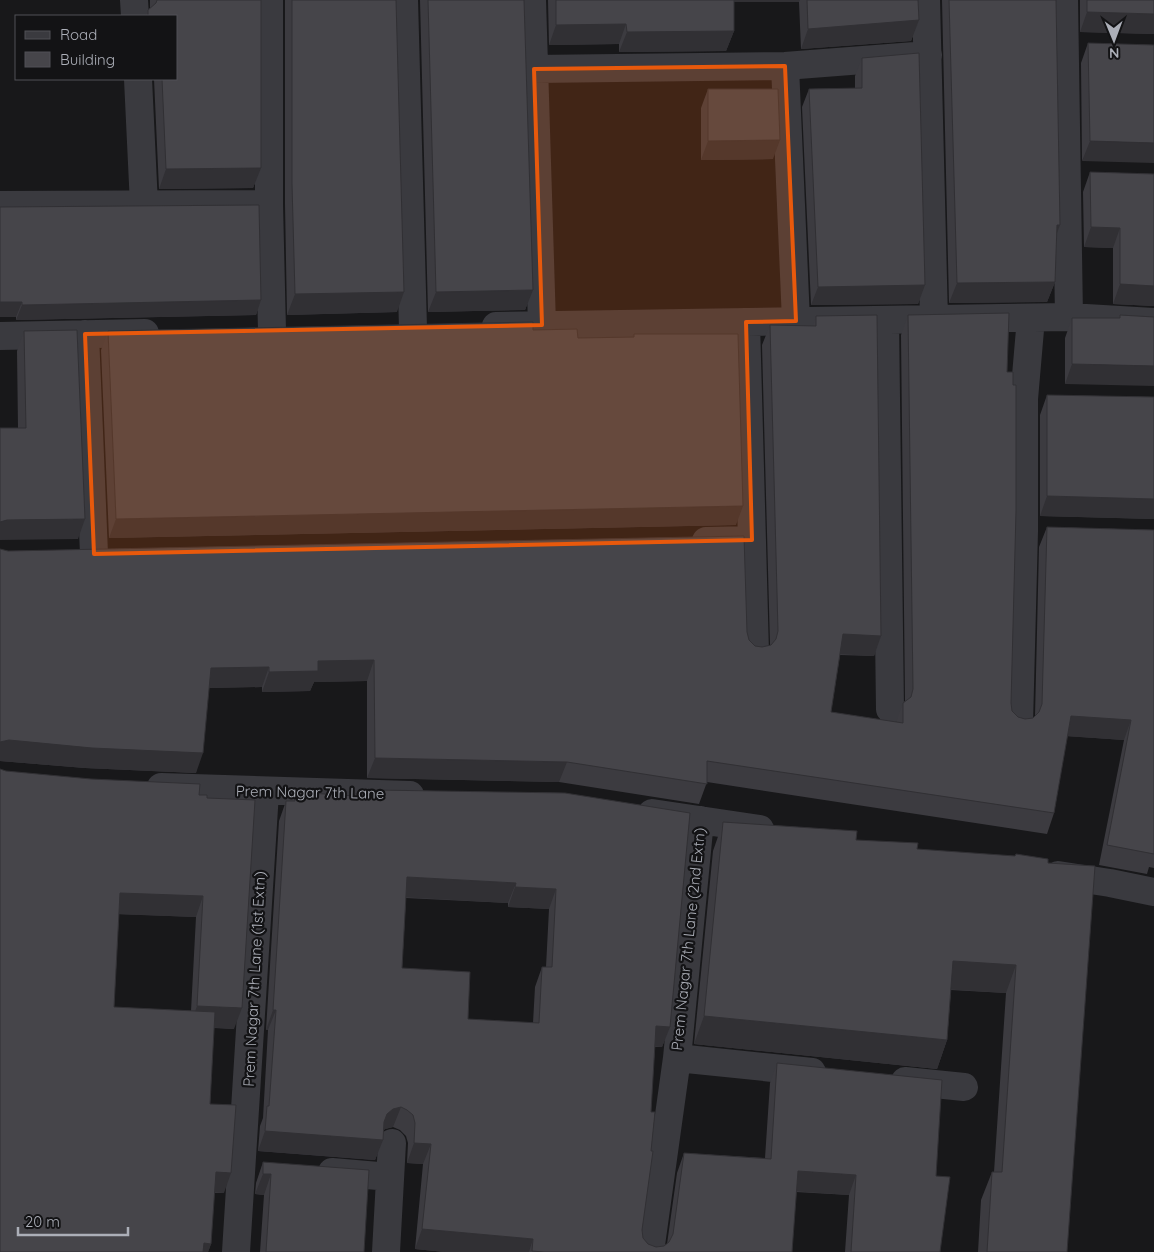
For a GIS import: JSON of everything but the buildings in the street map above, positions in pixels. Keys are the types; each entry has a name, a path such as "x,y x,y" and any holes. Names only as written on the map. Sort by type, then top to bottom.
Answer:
{"street":[{"path":"134,0 135,15"},
{"path":"269,0 269,204 272,331"},
{"path":"385,329 423,328 404,0"},
{"path":"532,0 542,325"},
{"path":"926,0 934,320"},
{"path":"1064,0 1068,317"},
{"path":"1064,46 1094,48"},
{"path":"534,69 784,66 928,55"},
{"path":"784,66 796,321"},
{"path":"138,80 144,205"},
{"path":"1066,176 1095,177"},
{"path":"0,205 269,204"},
{"path":"473,327 1068,317 1154,322"},
{"path":"1020,724 1034,532 1032,318"},
{"path":"885,320 890,709"},
{"path":"746,322 755,652"},
{"path":"243,332 300,330"},
{"path":"0,336 174,333"},
{"path":"66,555 104,554 85,334"},
{"path":"682,541 752,540"},
{"name":"Prem Nagar 7th Lane","path":"132,786 265,792 432,795"},
{"name":"Prem Nagar 7th Lane (1st Extn)","path":"236,1252 253,1167 265,792"},
{"path":"625,808 788,833"},
{"name":"Prem Nagar 7th Lane (2nd Extn)","path":"650,1252 677,1058 700,820"},
{"path":"1032,871 1154,892"},
{"name":"Prem Nagar 7th Lane (2nd Extn)","path":"677,1058 836,1074"},
{"path":"885,1079 964,1087"},
{"path":"386,1252 392,1143"},
{"path":"312,1171 390,1176"}],"highlighted area":[{"path":"785,66 796,321 746,322 752,540 94,554 85,334 542,325 534,69"}]}
